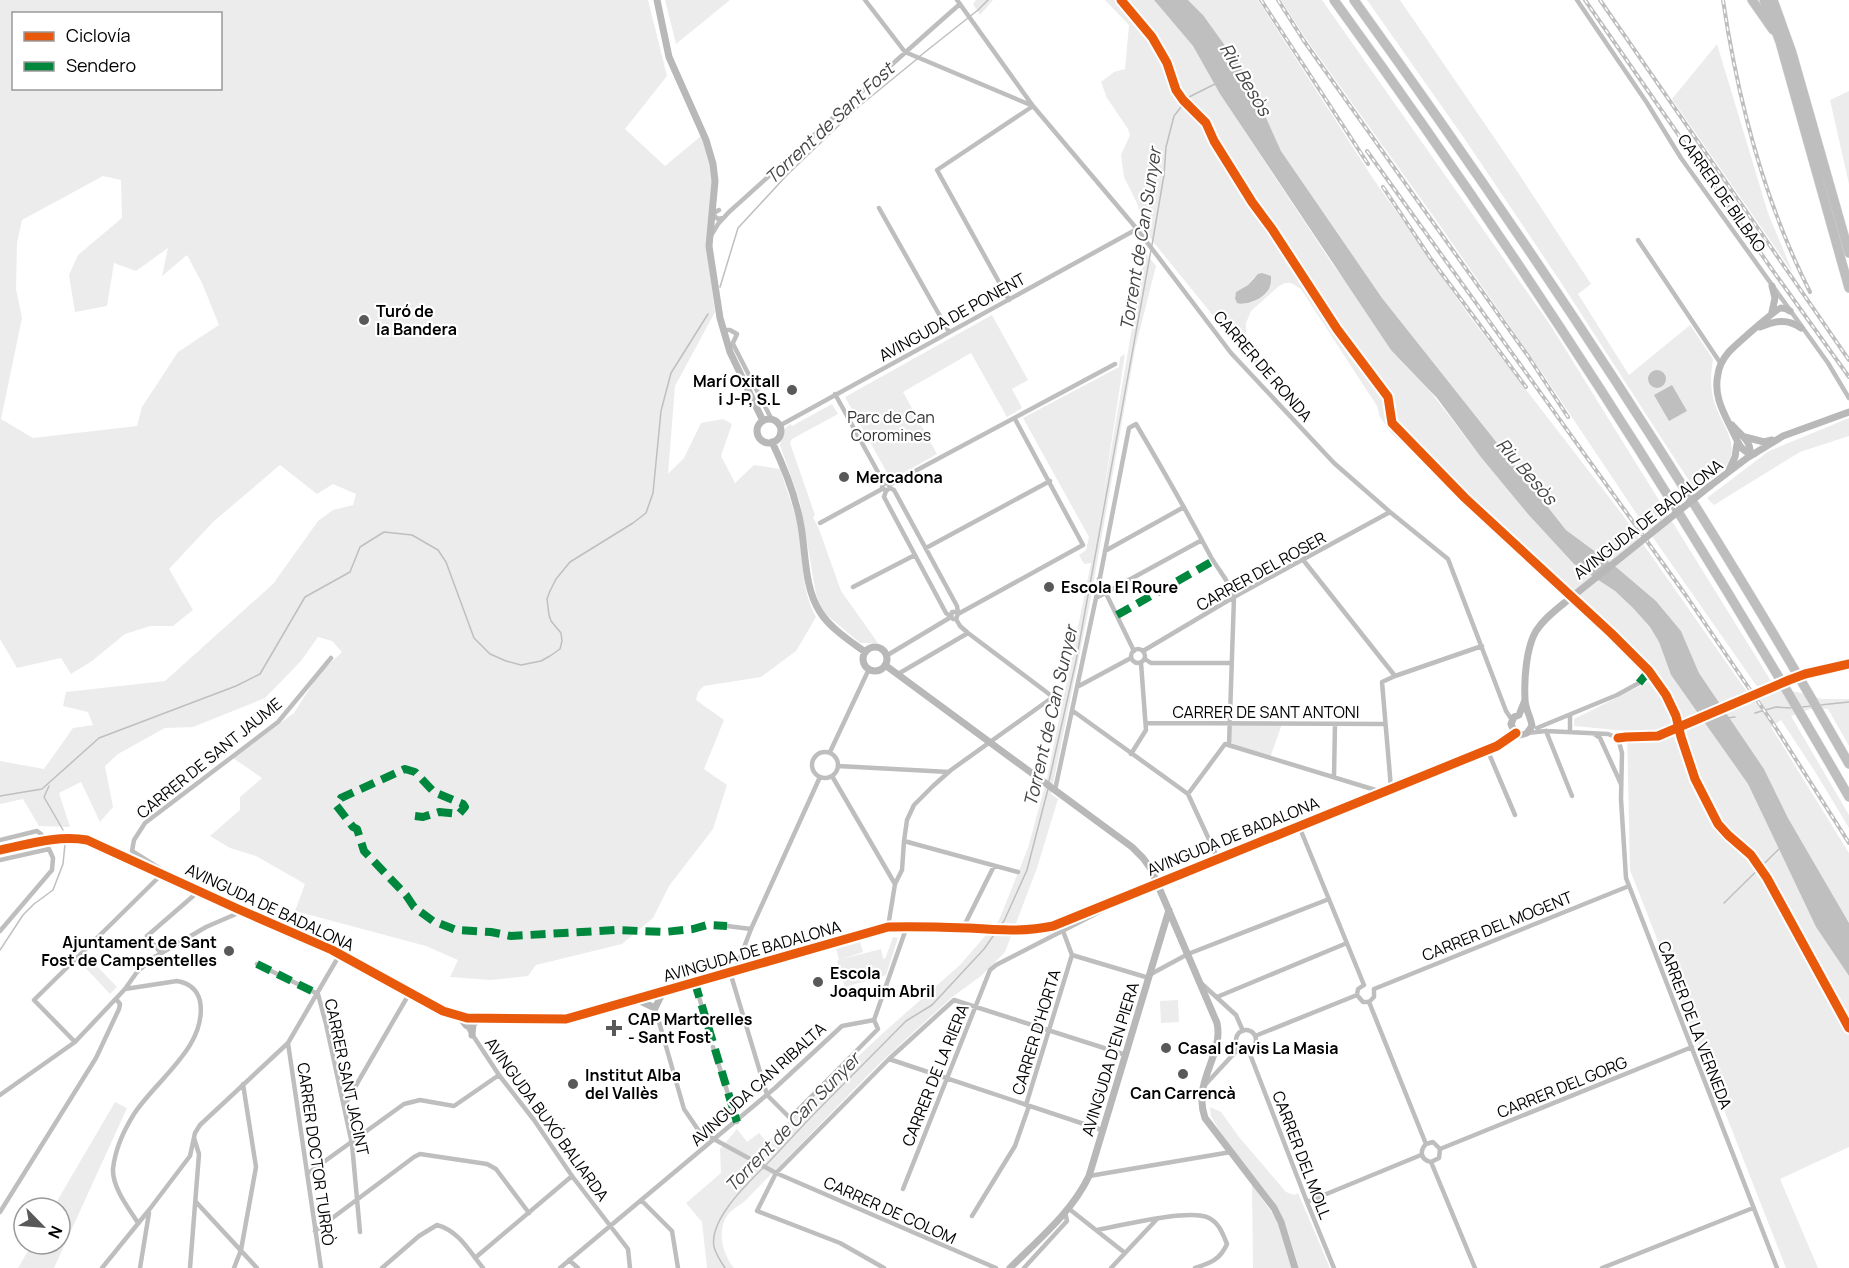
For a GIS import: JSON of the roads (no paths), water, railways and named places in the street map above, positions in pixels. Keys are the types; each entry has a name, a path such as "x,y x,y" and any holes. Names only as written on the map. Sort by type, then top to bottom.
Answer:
{"highway":[{"path":"1334,0 1453,167 1568,339 1673,502 1791,696 1849,798"},
{"path":"1354,0 1467,160 1586,336 1669,465 1849,764"},
{"path":"1752,0 1780,42"},
{"path":"1764,0 1780,42 1849,288"},
{"path":"1773,0 1808,106 1849,253"},
{"path":"1808,106 1849,231"}],"street":[{"path":"657,0 669,57 711,154 715,172 713,203 715,212 718,219 727,215"},
{"path":"865,0 905,52 1033,106"},
{"name":"CARRER DE BILBAO","path":"1577,0 1647,103 1681,158 1787,309 1828,363 1849,398"},
{"path":"710,239 716,227 727,215 838,116 959,2"},
{"name":"CARRER DE RONDA","path":"959,2 1033,106 1137,229 1231,353 1334,463 1448,560 1506,711 1512,720"},
{"path":"1009,300 937,170 1033,106"},
{"path":"879,208 949,332"},
{"path":"715,212 727,215"},
{"path":"715,212 710,239 710,255 724,330 763,421"},
{"name":"AVINGUDA DE PONENT","path":"779,426 1137,229"},
{"path":"1638,240 1721,364"},
{"path":"1770,315 1775,298 1772,286"},
{"path":"1751,455 1742,449 1740,439 1722,411 1717,384 1721,364 1731,349 1770,315 1780,308 1787,309 1784,316 1777,321 1755,330"},
{"path":"1777,321 1789,322 1801,328"},
{"path":"724,330 737,334 731,346"},
{"path":"731,346 772,420 779,426 779,436 772,442 763,441 757,435 758,426 763,421 772,420"},
{"path":"820,523 1115,364"},
{"path":"835,394 886,487 884,497 946,613 955,616"},
{"name":"AVINGUDA DE BADALONA","path":"1519,715 1524,700 1527,657 1531,642 1540,626 1563,604 1751,455 1783,436 1845,413"},
{"path":"886,656 1083,545 1015,419"},
{"path":"1054,789 1100,579 1128,428 1136,424 1213,561 1232,588 1234,597 1227,744 1188,794"},
{"path":"1740,439 1764,442 1783,436"},
{"path":"1727,473 1736,457 1740,439"},
{"path":"772,442 790,485 800,519 808,580 814,602 825,620 865,652"},
{"path":"926,548 1050,481"},
{"path":"886,487 894,490 957,606 955,616 960,626 1053,697 949,772 914,805 907,820 902,870 895,884 888,927"},
{"path":"1105,551 1184,507"},
{"name":"CARRER DEL ROSER","path":"1143,651 1234,597 1304,561 1390,512"},
{"path":"1096,598 1202,540"},
{"path":"853,587 915,555"},
{"path":"1304,561 1395,676"},
{"path":"1100,579 1134,651"},
{"path":"897,675 968,633"},
{"path":"1391,788 1382,682 1482,646"},
{"path":"870,648 882,649 886,656 885,665 876,671 869,669 863,662 865,652 870,648"},
{"path":"1077,687 1131,658 1134,651 1139,649 1143,651 1147,723 1146,730 1131,754"},
{"name":"CARRER DE SANT JAUME","path":"160,873 159,868 132,851 134,840 145,823 278,722 331,658"},
{"path":"1131,658 1135,663 1143,661 1231,663"},
{"path":"885,665 1132,847 1143,858 1169,910 1214,1015 1219,1032 1202,1089 1205,1118 1278,1215 1295,1268"},
{"path":"830,752 869,669"},
{"path":"1527,733 1533,724 1570,716 1617,696 1639,683"},
{"name":"AVINGUDA DE BADALONA","path":"1524,700 1533,724"},
{"path":"1072,711 1188,794 1218,858"},
{"path":"1572,796 1546,731 1533,724 1527,716 1519,715 1512,720 1512,728 1520,735 1546,731 1594,734"},
{"path":"1570,716 1570,732"},
{"name":"CARRER DE SANT ANTONI","path":"1147,723 1385,724"},
{"path":"1334,777 1335,724"},
{"name":"AVINGUDA DE BADALONA","path":"0,850 72,837 87,840 340,954 442,1011 459,1016 480,1018 566,1019 888,927 1014,931 1053,926 1505,742 1516,733"},
{"name":"CARRER DE LA VERNEDA","path":"1594,734 1608,734 1618,738 1622,764 1624,870 1777,1268"},
{"name":"CARRER DE LA VERNEDA","path":"1594,734 1600,738 1621,784"},
{"path":"1227,744 1382,792"},
{"path":"1487,749 1515,815"},
{"path":"830,752 837,758 838,766 832,776 824,778 814,772 812,767 813,759 819,753 830,752"},
{"path":"1609,761 1616,766 1622,764"},
{"path":"838,766 949,772"},
{"path":"832,776 895,884"},
{"path":"820,777 733,972 767,1095 790,1118 879,1029 874,1020 906,926"},
{"path":"1299,826 1364,984"},
{"path":"0,840 37,831 44,841"},
{"path":"904,841 1018,872"},
{"path":"0,860 49,849 53,858 52,870 0,931"},
{"path":"963,928 994,866"},
{"path":"75,1042 34,1000 160,873"},
{"name":"CARRER DEL MOGENT","path":"1374,989 1629,886"},
{"path":"160,952 147,936 199,891"},
{"path":"1063,931 1137,892"},
{"path":"1072,955 1150,976 1188,954 1329,899"},
{"path":"0,1095 75,1042 125,989 137,972 160,952 236,914 238,909"},
{"name":"AVINGUDA D'EN PIERA","path":"1010,1268 1069,1210 1089,1176 1169,910"},
{"path":"727,926 751,929"},
{"name":"CARRER D'HORTA","path":"972,1216 1015,1146 1028,1106 1072,955 1063,931"},
{"name":"CARRER DE LA RIERA","path":"903,1189 990,970 1063,931"},
{"path":"1217,997 1347,943"},
{"path":"102,1268 190,1156 200,1125 288,1043 340,954"},
{"name":"CARRER SANT JACINT","path":"257,964 318,994 352,1143 360,1232"},
{"path":"125,989 177,981 184,982 194,988 200,1005 198,1029 191,1045 134,1114 118,1145 112,1172 120,1196 138,1223"},
{"path":"1200,982 1236,1015 1243,1031"},
{"path":"695,983 710,1035"},
{"path":"1364,984 1374,989 1374,997 1369,1002"},
{"path":"1364,984 1358,989 1357,995 1361,1001 1369,1002"},
{"path":"638,1000 655,1008 663,993"},
{"path":"344,1106 409,994"},
{"path":"1255,1036 1357,995"},
{"path":"0,1212 96,1058 119,1009 120,1004 116,999"},
{"path":"884,1268 840,1243 756,1211 776,1173 889,1059 954,1000 1126,1055"},
{"path":"1369,1002 1425,1144"},
{"name":"CARRER DE COLOM","path":"655,1008 684,1109 699,1131 776,1173 996,1268"},
{"path":"459,1016 466,1025"},
{"path":"472,1035 473,1024 480,1018"},
{"name":"AVINGUDA CAN RIBALTA","path":"560,1268 736,1122 842,1026 874,1020"},
{"name":"AVINGUDA BUXÓ BALIARDA","path":"466,1025 499,1075 627,1249 630,1268"},
{"path":"1240,1047 1248,1049 1255,1044 1255,1036 1251,1032 1243,1031"},
{"path":"1240,1047 1236,1038 1243,1031"},
{"name":"CARRER DOCTOR TURRÒ","path":"288,1043 321,1268"},
{"path":"713,1047 736,1122"},
{"path":"1202,1089 1240,1047"},
{"name":"CARRER DEL GORG","path":"1440,1149 1692,1047"},
{"name":"CARRER DEL MOLL","path":"1248,1049 1334,1268"},
{"path":"889,1059 1102,1130"},
{"path":"307,1174 404,1104 420,1100 453,1106 499,1075"},
{"path":"234,1268 241,1250 256,1167 243,1084"},
{"path":"190,1268 199,1154 194,1138"},
{"path":"1433,1142 1440,1149 1439,1158 1431,1162 1424,1160 1421,1155 1425,1144 1433,1142"},
{"path":"1089,1176 1231,1152"},
{"path":"315,1231 420,1154 487,1164 496,1169 529,1213"},
{"path":"1307,1202 1421,1155"},
{"path":"1431,1162 1475,1268"},
{"path":"475,1258 572,1176"},
{"path":"641,1200 672,1231 678,1268"},
{"path":"196,1202 257,1268"},
{"path":"1602,1268 1753,1208"},
{"path":"140,1268 149,1210"},
{"path":"1024,1268 1067,1221 1069,1210 1125,1253"},
{"path":"1097,1230 1190,1214 1208,1217 1222,1230 1227,1244 1223,1253 1210,1264 1195,1268"},
{"path":"1111,1268 1157,1219"},
{"path":"382,1268 419,1236 437,1225 448,1228 458,1236 483,1268"},
{"path":"569,1260 578,1268"},
{"path":"869,1268 873,1260"}],"water":[{"name":"Riu Besòs","path":"1154,0 1188,0 1203,15 1239,65 1253,89 1281,151 1382,298 1566,530 1616,567 1656,601 1681,631 1699,673 1764,769 1788,818 1849,923 1849,976 1816,927 1748,784 1671,675 1659,642 1650,627 1615,591 1574,564 1528,514 1480,456 1437,398 1391,350 1220,94 1193,46"},
{"path":"1262,273 1271,276 1270,286 1265,294 1251,302 1237,303 1236,292"},
{"path":"1653,370 1661,370 1666,375 1664,386 1653,388 1648,383 1648,375"},
{"path":"1672,385 1687,411 1669,421 1654,395"}],"waterway":[{"name":"Torrent de Sant Fost","path":"920,56 988,0"},
{"name":"Torrent de Sant Fost","path":"720,287 738,228 787,175 857,108 917,59"},
{"name":"Torrent de Can Sunyer","path":"1152,245 1164,175 1166,147 1174,116 1189,97 1215,84"},
{"name":"Torrent de Can Sunyer","path":"1049,781 1076,661 1151,250"},
{"name":"Torrent de Sant Fost","path":"0,796 42,789 99,738 236,686 260,674 305,597 350,572 360,547 384,532 412,535 438,550 446,562 474,638 490,654 521,665 541,661 550,656 560,649 562,641 561,633 549,615 547,599 550,591 556,579 570,562 646,513 653,493 661,411 671,373 708,314"},
{"path":"1820,705 1849,702"},
{"path":"1802,707 1812,706"},
{"path":"1755,713 1776,707 1791,708"},
{"path":"1727,718 1735,717"},
{"path":"49,786 44,797 63,830"},
{"name":"Torrent de Can Sunyer","path":"999,928 1027,870 1048,789"},
{"path":"0,950 23,915 53,890 63,864 65,844"},
{"path":"1724,903 1779,849"},
{"name":"Torrent de Can Sunyer","path":"766,1165 906,1021 932,1005 984,949 996,932"},
{"name":"Torrent de Can Sunyer","path":"725,1268 714,1247 717,1226 730,1204 763,1168"}],"railway":[{"path":"1261,0 1368,164"},
{"path":"1278,0 1304,41 1528,356 1568,417"},
{"path":"1585,0 1849,377"},
{"path":"1600,0 1849,360"},
{"path":"1723,0 1736,75 1755,150 1779,222 1810,292"},
{"path":"1367,151 1687,597 1774,725 1849,843"},
{"path":"1383,187 1431,259 1526,387"}],"place":[{"name":"Turó de la Bandera","path":"364,320"},
{"name":"Marí Oxitall i J-P, S.L","path":"792,390"},
{"name":"Mercadona","path":"844,477"},
{"name":"Escola El Roure","path":"1049,587"},
{"name":"Ajuntament de Sant Fost de Campsentelles","path":"229,951"},
{"name":"Escola Joaquim Abril","path":"818,982"},
{"name":"CAP Martorelles - Sant Fost","path":"614,1028"},
{"name":"Casal d'avis La Masia","path":"1166,1048"},
{"name":"Can Carrencà","path":"1183,1074"},
{"name":"Institut Alba del Vallès","path":"573,1084"}],"park label":[{"name":"Parc de Can Coromines","path":"891,426"}]}
